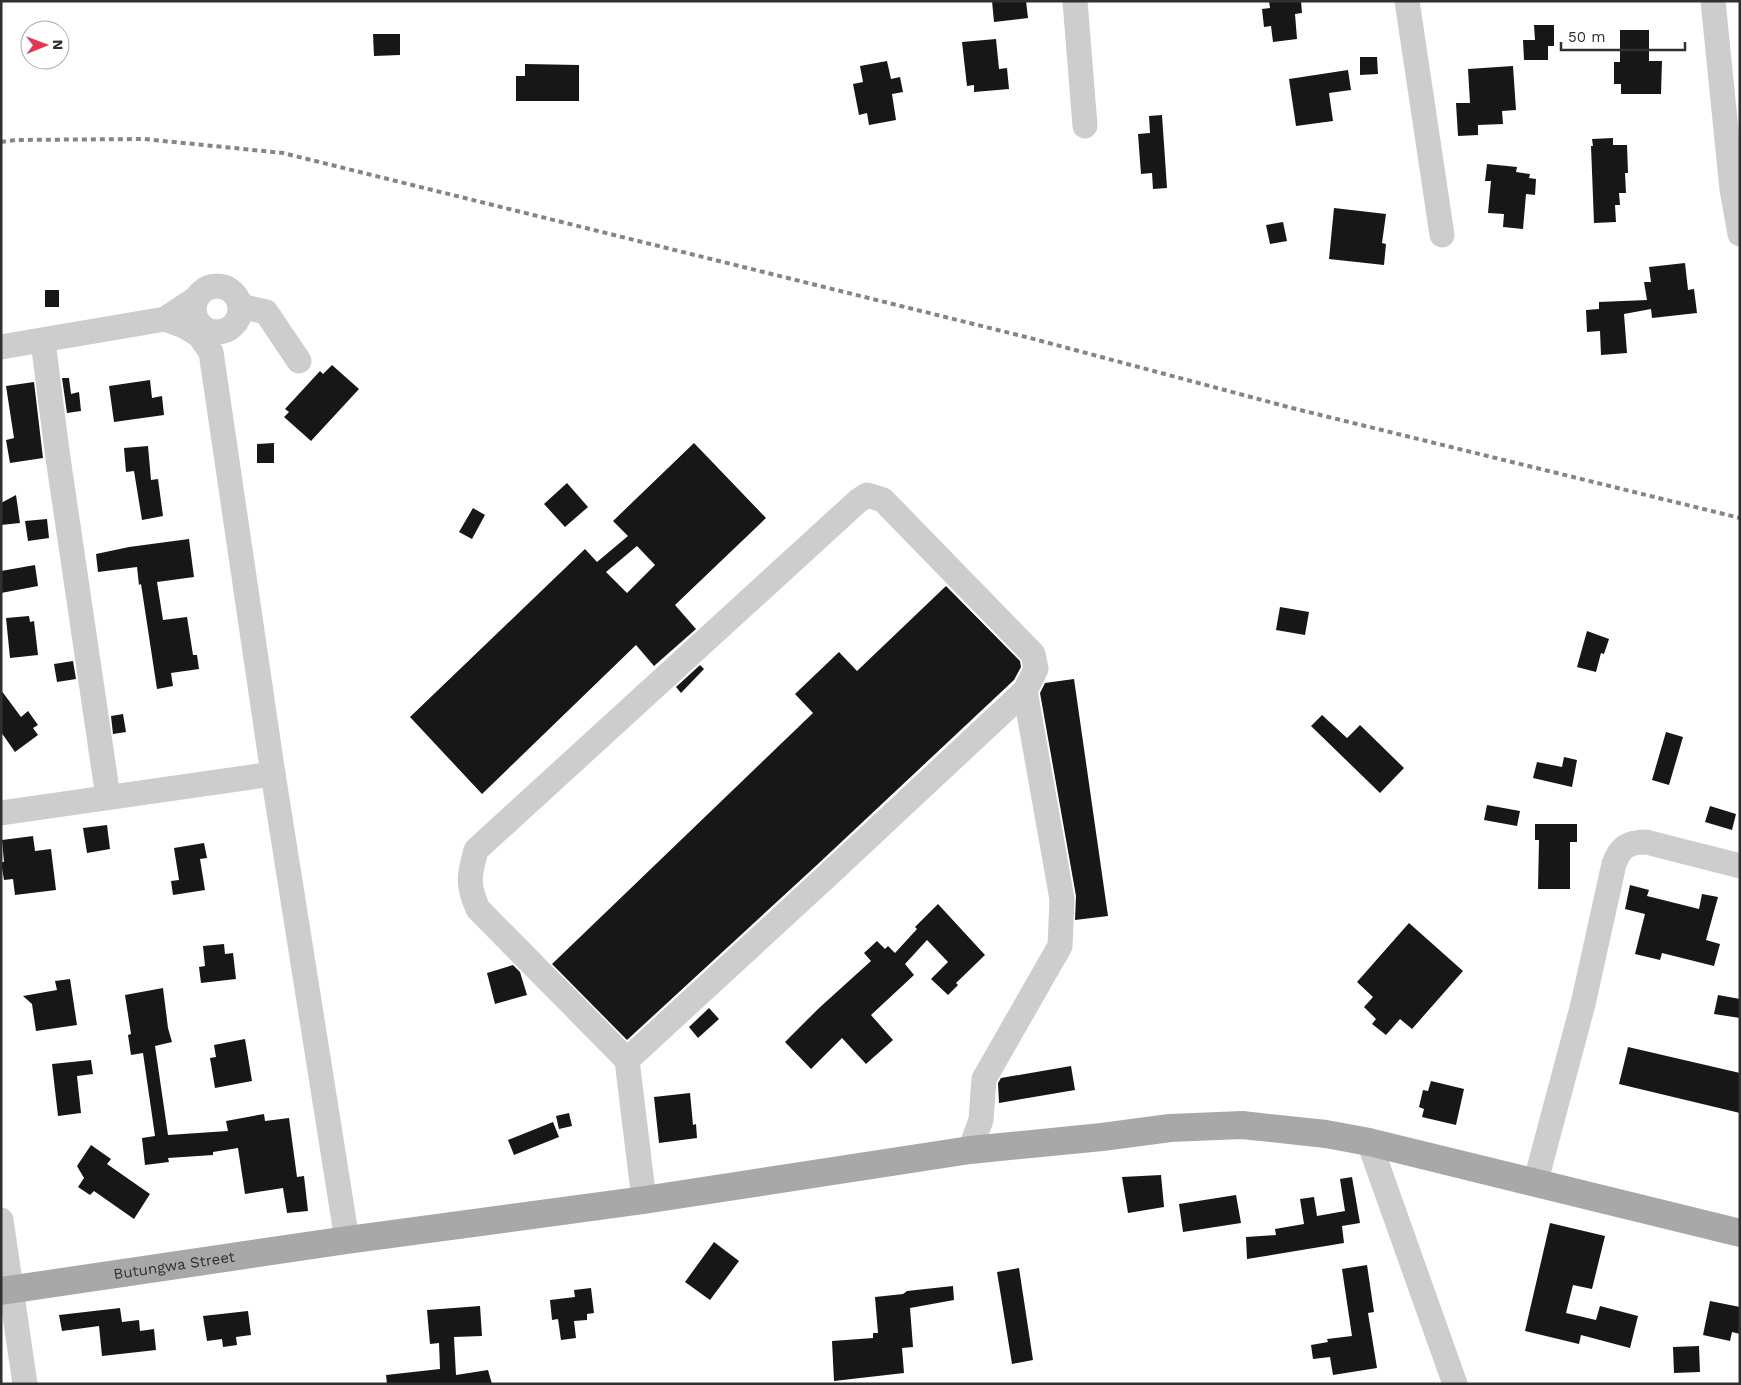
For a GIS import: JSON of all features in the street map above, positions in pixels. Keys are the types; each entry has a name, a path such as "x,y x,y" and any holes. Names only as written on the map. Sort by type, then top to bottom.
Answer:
{"main road":[{"name":"Butungwa Street","path":"6,1290 347,1240 644,1200 970,1150 1102,1137 1170,1128 1242,1125 1333,1135 1369,1142 1740,1233"}],"street":[{"path":"1075,1 1085,126"},
{"path":"1407,1 1442,235"},
{"path":"1713,1 1732,190 1740,234"},
{"path":"175,322 207,289 221,287 234,294 240,306 240,314 237,320 216,338"},
{"path":"197,298 194,304 196,318 199,324 216,338 273,774 347,1240"},
{"path":"240,306 266,312 299,361"},
{"path":"1,347 175,322 199,335 216,338"},
{"path":"43,341 108,797"},
{"path":"627,1060 1025,691 1036,669 1033,654 883,500 867,495 850,508 476,850 469,874 471,894 478,909 627,1060 644,1200"},
{"path":"970,1150 981,1120 984,1079 1060,946 1062,899 1025,691"},
{"path":"1,813 273,774"},
{"path":"1535,1184 1583,1004 1617,854 1624,847 1634,842 1646,842 1740,866"},
{"path":"1369,1142 1455,1384"},
{"path":"1,1220 6,1290 25,1384"}],"building":[{"path":"992,1 1026,1 1028,18 994,22"},
{"path":"1269,1 1301,1 1302,13 1295,14 1297,39 1273,42 1271,26 1264,27 1262,9 1270,8"},
{"path":"1534,25 1554,25 1554,46 1548,46 1548,60 1524,60 1523,40 1535,40"},
{"path":"1620,30 1649,30 1649,61 1662,61 1661,94 1621,94 1621,84 1614,84 1614,62 1620,62"},
{"path":"373,34 400,34 400,55 374,56"},
{"path":"996,39 999,69 1007,68 1009,89 974,92 974,85 967,86 962,42"},
{"path":"1360,57 1377,57 1378,74 1360,75"},
{"path":"887,61 891,79 900,77 903,92 892,94 896,120 869,125 867,113 859,115 853,84 863,82 860,66"},
{"path":"525,64 579,65 579,101 516,101 516,76 525,76"},
{"path":"1513,66 1516,110 1502,111 1503,124 1478,125 1478,135 1458,136 1456,103 1470,103 1468,69"},
{"path":"1348,70 1351,90 1329,93 1333,121 1296,126 1289,79"},
{"path":"1162,115 1167,188 1153,189 1152,173 1141,174 1138,134 1150,133 1149,116"},
{"path":"1613,138 1613,145 1627,145 1628,173 1625,173 1626,193 1619,193 1620,205 1615,205 1616,222 1594,223 1592,139"},
{"path":"1487,164 1517,167 1516,172 1530,174 1529,178 1536,179 1535,195 1526,194 1523,229 1503,227 1504,214 1488,213 1491,181 1485,181"},
{"path":"1334,208 1386,214 1382,243 1386,244 1384,265 1329,259"},
{"path":"1283,222 1287,241 1270,244 1266,225"},
{"path":"1685,263 1688,290 1694,289 1697,313 1652,318 1651,309 1624,314 1627,353 1601,355 1600,331 1587,332 1586,310 1599,309 1599,302 1647,300 1644,282 1651,282 1649,267"},
{"path":"45,290 59,290 59,307 45,307"},
{"path":"332,365 359,389 311,441 284,417 289,412 285,409 320,371 323,374"},
{"path":"62,378 69,378 71,394 79,392 81,411 67,413"},
{"path":"150,380 152,398 162,396 164,415 114,422 109,386"},
{"path":"34,382 43,458 10,463 6,440 14,438 6,386"},
{"path":"274,443 274,463 257,463 257,444"},
{"path":"694,443 766,518 675,605 696,629 654,666 636,645 482,794 410,717 585,549 597,562 628,536 613,521","holes":["637,546 655,565 627,593 606,572"]},
{"path":"148,446 151,480 158,479 163,516 142,520 134,471 126,472 124,448"},
{"path":"567,483 588,507 565,527 544,504"},
{"path":"16,495 20,523 1,525 1,503"},
{"path":"473,508 485,515 472,539 459,532"},
{"path":"47,519 49,538 28,541 25,521"},
{"path":"189,539 194,577 157,582 163,620 187,617 193,655 197,655 199,669 171,673 173,686 157,689 137,567 98,572 96,554 129,547"},
{"path":"35,565 38,586 1,593 1,571"},
{"path":"946,586 1020,661 1021,667 1014,680 627,1040 552,964 813,713 795,694 839,652 857,671"},
{"path":"1280,607 1309,612 1305,635 1276,630"},
{"path":"29,616 30,622 34,621 38,655 10,658 6,618"},
{"path":"1587,631 1609,639 1604,654 1601,653 1596,672 1577,667"},
{"path":"73,661 76,679 57,682 54,664"},
{"path":"700,665 704,669 681,693 676,687"},
{"path":"1074,679 1108,916 1075,920 1076,896 1040,693 1045,683"},
{"path":"1,690 21,717 28,711 38,725 33,728 38,735 15,752 1,732"},
{"path":"123,714 126,732 113,734 111,716"},
{"path":"1322,715 1347,738 1360,725 1404,768 1380,793 1311,726"},
{"path":"1666,732 1683,737 1669,785 1652,780"},
{"path":"1564,757 1577,760 1572,787 1533,778 1537,762 1562,767"},
{"path":"1487,805 1520,811 1517,826 1484,820"},
{"path":"1710,806 1736,814 1732,830 1705,822"},
{"path":"1535,824 1577,824 1577,842 1570,842 1570,889 1538,889 1539,840 1535,840"},
{"path":"107,825 110,849 87,853 83,828"},
{"path":"33,836 35,851 51,849 56,890 15,895 13,879 4,880 1,862 4,862 2,840"},
{"path":"204,843 207,858 200,859 205,890 173,895 171,881 179,880 174,848"},
{"path":"1630,885 1649,890 1647,896 1699,909 1702,894 1718,897 1706,940 1720,944 1714,966 1662,953 1660,960 1635,954 1645,914 1625,909"},
{"path":"938,904 985,955 956,983 958,985 948,995 931,979 948,962 927,940 905,964 914,975 871,1015 893,1040 866,1064 842,1038 811,1069 785,1042 871,961 864,953 877,941 885,949 888,946 895,953 917,929 915,927"},
{"path":"1409,923 1463,971 1412,1029 1400,1019 1386,1035 1372,1024 1376,1019 1364,1007 1373,997 1357,982"},
{"path":"224,944 225,954 233,953 236,979 201,983 199,967 205,966 203,946"},
{"path":"513,965 520,972 527,995 495,1004 487,973"},
{"path":"70,979 77,1025 36,1031 32,1004 23,996 57,990 55,981"},
{"path":"163,988 168,1028 172,1042 155,1046 168,1135 228,1131 226,1121 264,1114 265,1121 289,1118 297,1177 304,1176 308,1211 287,1213 283,1188 245,1194 238,1148 213,1152 213,1155 168,1158 169,1162 145,1165 142,1138 155,1136 143,1053 131,1055 128,1035 131,1034 125,995"},
{"path":"1718,995 1740,999 1740,1018 1714,1014"},
{"path":"709,1008 719,1019 698,1038 689,1027"},
{"path":"245,1039 252,1081 215,1088 210,1058 216,1057 214,1045"},
{"path":"1628,1047 1740,1073 1740,1113 1619,1084"},
{"path":"91,1060 93,1074 77,1076 81,1113 58,1116 52,1064"},
{"path":"1071,1066 1075,1090 999,1103 998,1083 1001,1078"},
{"path":"1431,1081 1464,1089 1456,1125 1422,1117 1424,1109 1419,1107 1423,1090 1428,1091"},
{"path":"690,1093 693,1125 696,1124 697,1138 659,1143 654,1097"},
{"path":"569,1113 572,1126 559,1129 556,1116"},
{"path":"553,1122 559,1137 514,1155 508,1140"},
{"path":"91,1145 111,1159 107,1164 150,1194 134,1219 94,1191 90,1195 78,1187 84,1178 77,1166"},
{"path":"1161,1175 1164,1207 1128,1213 1122,1177"},
{"path":"1352,1177 1360,1223 1342,1226 1344,1243 1247,1259 1246,1237 1276,1235 1275,1229 1304,1224 1300,1199 1314,1197 1317,1216 1345,1211 1340,1179"},
{"path":"1236,1195 1241,1223 1183,1232 1179,1204"},
{"path":"1550,1223 1605,1236 1592,1289 1573,1285 1566,1313 1596,1320 1600,1306 1638,1316 1630,1348 1581,1335 1579,1344 1525,1331"},
{"path":"714,1242 739,1261 710,1300 685,1282"},
{"path":"1367,1265 1374,1312 1368,1313 1377,1368 1333,1375 1330,1357 1313,1359 1311,1345 1328,1342 1327,1339 1352,1336 1342,1269"},
{"path":"1019,1268 1033,1360 1012,1364 997,1272"},
{"path":"953,1286 954,1300 910,1308 913,1347 902,1348 904,1373 834,1381 832,1341 873,1338 873,1333 878,1333 875,1297"},
{"path":"591,1288 594,1313 587,1314 587,1320 574,1321 576,1338 561,1340 558,1319 552,1320 550,1300 575,1297 574,1290"},
{"path":"1710,1301 1740,1307 1740,1334 1732,1332 1730,1341 1703,1335"},
{"path":"480,1306 482,1336 454,1337 456,1375 488,1370 492,1384 387,1384 386,1375 440,1369 439,1343 430,1344 427,1310"},
{"path":"120,1308 122,1322 139,1320 140,1331 154,1329 156,1350 102,1356 99,1326 62,1331 59,1315"},
{"path":"248,1311 251,1335 236,1337 237,1345 223,1347 222,1339 207,1341 203,1316"},
{"path":"1699,1346 1700,1372 1674,1373 1673,1347"}],"railway":[{"path":"1,142 15,140 144,139 283,153 1030,338 1292,408 1740,518"}]}
